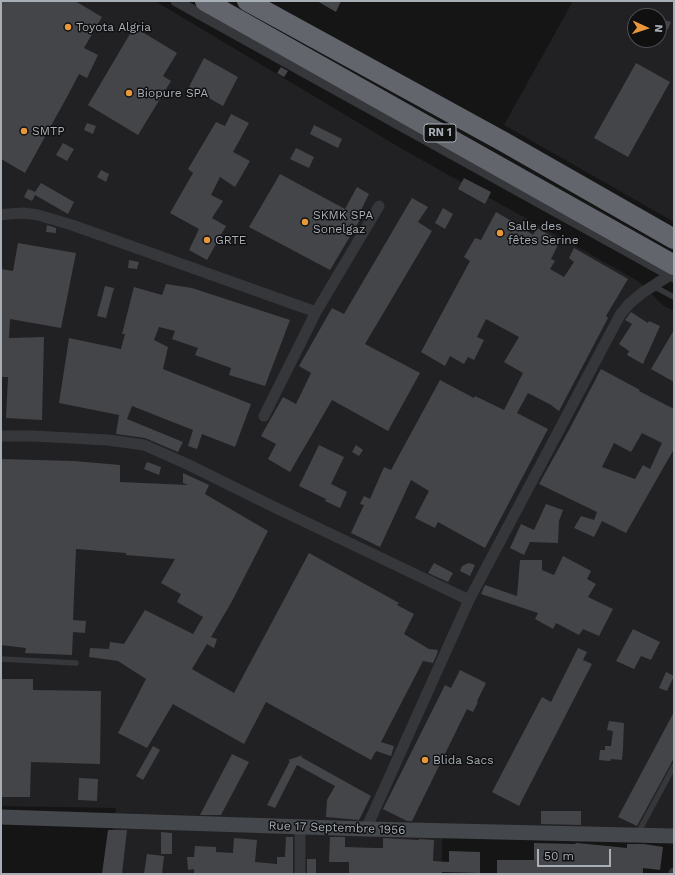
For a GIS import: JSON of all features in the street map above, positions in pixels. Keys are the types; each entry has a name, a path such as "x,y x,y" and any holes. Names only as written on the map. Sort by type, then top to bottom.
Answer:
{"highway":[{"name":"RN 1","path":"205,1 673,273"},
{"name":"RN 1","path":"247,1 504,142 674,239"}],"main road":[{"name":"Rue 17 Septembre 1956","path":"1,817 366,829 674,836"}],"street":[{"path":"176,1 673,273 630,304 620,315 469,600 366,829"},
{"path":"264,416 316,312 379,206"},
{"path":"1,215 24,213 38,215 72,225 316,312"},
{"path":"1,436 108,440 144,445 187,464 469,600"},
{"path":"300,827 300,874"}],"lane":[{"path":"653,286 674,297"},
{"path":"1,659 76,663"},
{"path":"637,835 674,766"}],"shaded area":[{"path":"1,1 155,1 404,150 638,281 664,306 674,311 674,830 443,826 441,874 106,874 116,808 1,806"},
{"path":"573,1 674,1 674,222 504,125"}],"building":[{"path":"1,1 75,1 102,17 84,48 98,55 87,78 79,74 25,173 1,159"},
{"path":"317,1 341,1 336,12"},
{"path":"667,21 671,22 667,29"},
{"name":"Biopure SPA","path":"134,27 177,53 163,76 171,81 138,135 88,105"},
{"path":"204,58 238,77 223,106 189,87"},
{"path":"636,63 670,82 628,157 594,138"},
{"path":"281,67 288,71 284,77 277,73"},
{"path":"231,114 249,123 233,152 250,161 235,187 220,177 211,195 223,201 212,218 226,226 207,260 189,250 199,229 170,213 193,173 188,169 216,122 225,126"},
{"path":"87,123 96,126 93,134 84,130"},
{"path":"314,125 342,139 338,148 310,134"},
{"path":"63,143 74,149 67,161 56,155"},
{"path":"296,148 314,157 309,168 290,159"},
{"path":"101,170 109,174 106,182 97,177"},
{"name":"SKMK SPA Sonelgaz","path":"280,174 345,209 357,187 369,194 358,216 361,218 330,270 249,227"},
{"path":"464,178 491,192 485,204 458,189"},
{"path":"41,183 74,202 68,214 35,195 32,201 24,197 28,189 35,192"},
{"path":"412,198 428,207 418,222 432,231 365,344 420,373 388,431 332,400 290,472 268,459 276,444 261,436 283,397 296,404 311,373 299,366 332,308 344,314"},
{"path":"443,208 453,214 445,229 435,223"},
{"path":"496,212 533,235 537,228 560,241 551,259 555,261 550,269 564,277 574,262 569,258 574,248 628,279 606,316 608,318 559,411 553,406 528,393 517,413 548,429 485,548 438,522 435,528 415,518 429,491 411,480 380,547 351,533 364,505 360,504 364,496 370,499 384,467 391,470 440,380 474,398 475,396 504,410 523,373 504,362 519,337 486,319 477,337 484,340 474,360 468,357 464,364 450,356 445,366 421,352 470,261 464,257 475,238 481,240"},
{"path":"47,225 56,228 56,233 46,232"},
{"path":"18,243 76,253 61,328 10,319 9,338 44,337 42,420 6,418 8,377 1,377 1,269 13,271"},
{"path":"129,260 139,262 137,269 128,268"},
{"path":"166,284 192,288 290,320 265,386 229,375 231,368 195,355 198,348 172,339 175,331 159,327 154,340 168,347 163,369 251,404 235,447 202,434 197,449 188,446 193,430 132,406 127,419 183,442 178,452 145,438 116,434 119,415 59,403 69,338 121,349 125,334 122,334 134,287 162,295"},
{"path":"105,286 114,288 106,318 97,316"},
{"path":"631,312 648,323 649,321 660,326 643,364 627,355 629,351 619,344 632,324 625,320"},
{"path":"674,330 674,382 651,369"},
{"path":"601,369 674,409 674,449 626,533 602,521 594,537 574,528 581,516 594,520 597,512 539,484","holes":["642,433 662,443 650,469 643,465 635,479 602,467 614,443 631,452"]},
{"path":"319,445 344,457 331,484 347,492 340,508 325,501 326,499 299,486"},
{"path":"356,445 363,450 359,456 352,452"},
{"path":"1,459 74,461 120,465 120,482 188,485 183,483 183,473 209,485 205,494 268,531 231,603 211,637 217,639 214,648 207,644 192,669 234,693 309,553 399,603 397,605 414,614 404,634 429,649 438,650 433,663 423,661 381,742 394,746 391,756 376,751 371,760 266,702 244,744 173,704 147,748 118,733 146,679 118,661 89,657 90,648 109,649 110,642 124,644 145,610 193,634 203,617 177,602 181,594 161,583 175,559 76,549 73,620 86,621 85,633 73,632 72,655 25,653 26,648 1,645"},
{"path":"147,462 161,467 159,475 144,469"},
{"path":"546,504 563,510 559,521 558,543 530,542 524,555 510,548 521,524 534,530"},
{"path":"563,556 591,571 587,579 596,584 588,597 613,609 599,636 583,629 579,635 556,623 553,629 535,619 538,613 481,594 485,585 517,596 520,560 542,560 542,570 554,575"},
{"path":"434,563 453,573 448,582 428,573"},
{"path":"469,563 475,565 470,576 460,571 462,566"},
{"path":"633,629 660,642 651,660 641,656 634,669 616,661"},
{"path":"578,648 587,652 583,660 592,664 519,806 492,792 542,697 551,702"},
{"name":"Blida Sacs","path":"460,670 486,683 473,712 467,709 412,821 407,821 383,809 445,685 451,688"},
{"path":"666,672 674,676 667,691 659,688"},
{"path":"1,679 33,679 33,690 101,691 100,764 31,762 30,797 1,797"},
{"path":"674,712 674,758 637,826 618,817"},
{"path":"609,721 624,723 622,760 599,760 600,750 605,750 605,746 611,746 613,731 607,730"},
{"path":"153,746 160,750 143,780 136,776"},
{"path":"232,754 249,762 221,815 200,815"},
{"path":"303,755 301,757 371,796 359,820 326,817 327,800 335,786 297,765 275,808 267,805 290,761 288,760"},
{"path":"79,778 98,779 97,801 78,800"},
{"path":"541,811 581,811 581,825 541,824"},
{"path":"108,830 127,830 122,874 102,874"},
{"path":"161,832 172,833 172,854 161,854"},
{"path":"286,837 293,837 293,874 194,874 194,869 188,870 187,857 194,857 195,846 216,847 216,852 233,853 234,838 257,840 255,862 277,864 277,857 285,857"},
{"path":"330,837 345,837 345,847 375,848 383,848 383,838 434,840 433,861 449,862 449,851 480,852 480,873 442,872 442,874 349,874 349,862 329,862"},
{"path":"534,843 577,843 627,848 627,844 644,844 663,847 660,870 643,868 643,874 497,874 497,860 534,860"},
{"path":"147,854 164,856 162,874 144,874"},
{"path":"307,859 316,859 316,874 307,874"}],"place":[{"name":"Toyota Algria","path":"68,27"},
{"name":"Biopure SPA","path":"129,93"},
{"name":"SMTP","path":"24,131"},
{"name":"SKMK SPA Sonelgaz","path":"305,222"},
{"name":"Salle des fêtes Serine","path":"500,233"},
{"name":"GRTE","path":"207,240"},
{"name":"Blida Sacs","path":"425,760"}]}
